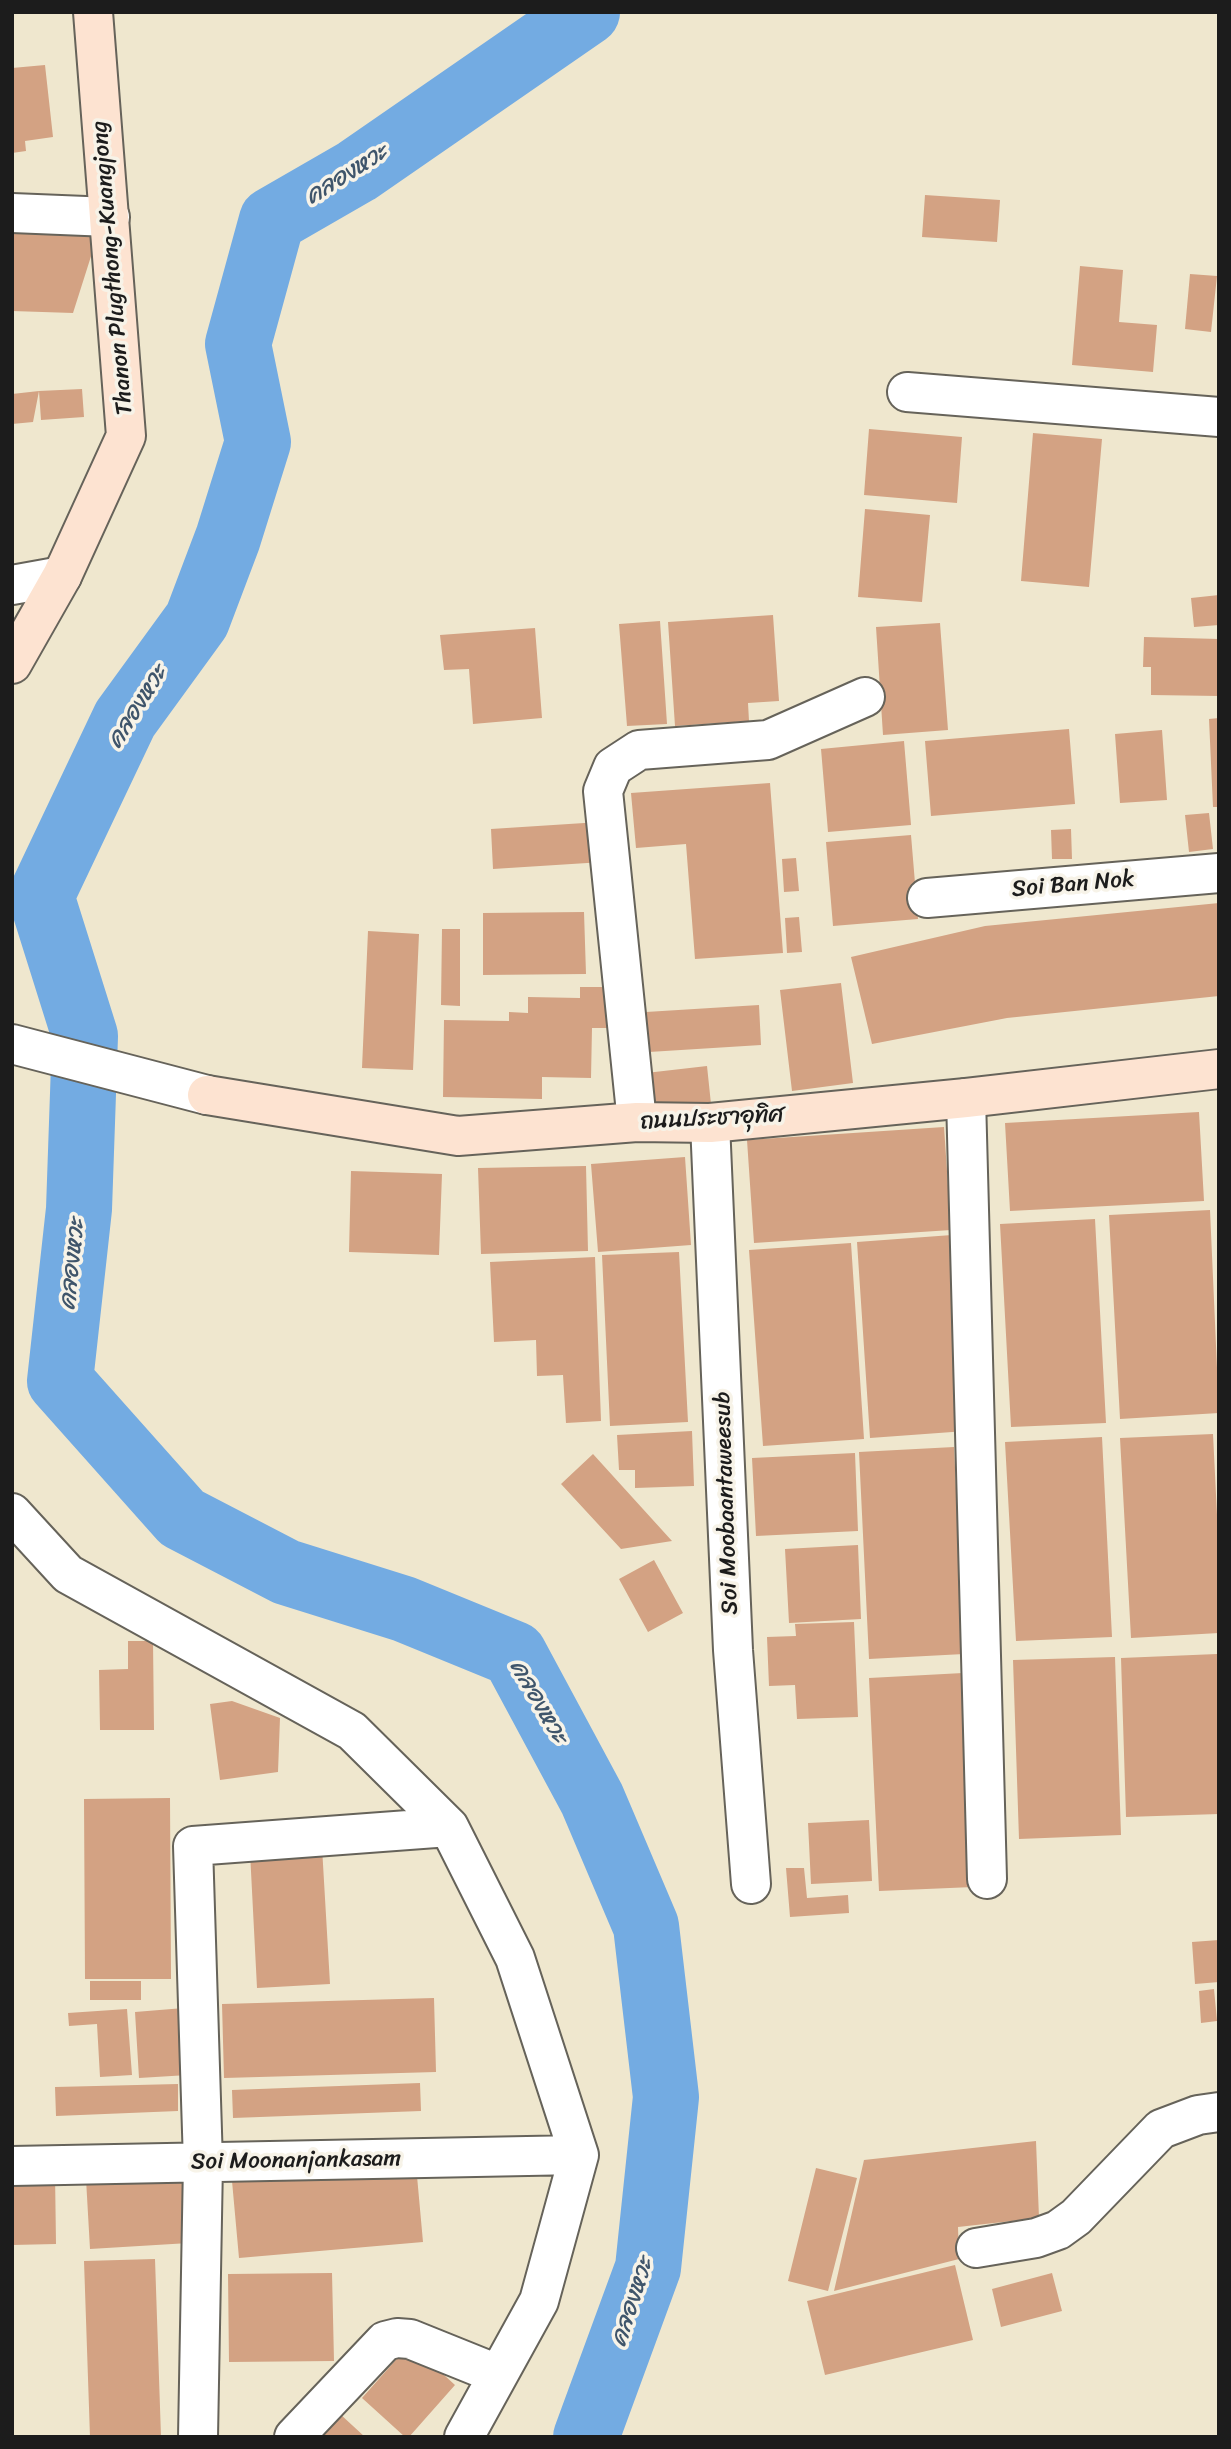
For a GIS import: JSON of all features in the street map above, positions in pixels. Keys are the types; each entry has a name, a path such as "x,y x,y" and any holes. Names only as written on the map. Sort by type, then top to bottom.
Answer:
{"street":[{"name":"Thanon Plugthong-Kuangjong","path":"12,664 62,576 126,436 93,12"},
{"path":"12,213 110,217"},
{"path":"907,392 1219,417"},
{"path":"12,585 62,576"},
{"path":"637,1122 603,791 613,767 639,750 768,740 865,696"},
{"name":"Soi Ban Nok","path":"927,898 1219,873"},
{"name":"ถนนประชาอุทิศ","path":"12,1044 207,1094 457,1136 637,1122 710,1122 966,1098 1219,1069"},
{"path":"966,1098 987,1879"},
{"name":"Soi Moobaantaweesub","path":"710,1122 733,1650 751,1884"},
{"path":"12,1513 68,1574 352,1731 449,1827 515,1958 579,2155 539,2301 464,2437"},
{"path":"198,2437 203,2163 193,1846 449,1827"},
{"path":"975,2248 1036,2238 1058,2230 1076,2217 1161,2129 1198,2115 1219,2112"},
{"name":"Soi Moonanjankasam","path":"12,2166 579,2155"},
{"path":"294,2437 386,2341 410,2339 497,2374"}],"building":[{"path":"45,65 53,137 25,141 26,151 12,153 12,68"},
{"path":"925,195 1000,200 997,242 922,237"},
{"path":"12,221 94,224 93,250 73,313 12,311"},
{"path":"1080,266 1123,270 1119,322 1157,325 1153,372 1072,365"},
{"path":"1190,274 1217,276 1211,332 1185,329"},
{"path":"82,389 84,417 41,420 39,391"},
{"path":"39,391 33,422 12,424 12,394"},
{"path":"869,429 962,437 957,503 864,495"},
{"path":"1033,433 1102,439 1089,587 1021,581"},
{"path":"865,509 930,515 922,602 858,597"},
{"path":"1219,595 1219,625 1194,627 1191,598"},
{"path":"773,615 779,701 748,703 749,721 675,726 668,622"},
{"path":"660,621 667,724 627,726 619,624"},
{"path":"940,623 948,730 883,735 876,627"},
{"path":"535,628 542,718 473,724 469,669 444,670 440,635"},
{"path":"1144,637 1219,639 1219,696 1151,695 1151,667 1143,667"},
{"path":"1219,718 1219,807 1213,807 1209,719"},
{"path":"1069,729 1075,804 931,816 925,741"},
{"path":"1162,730 1167,800 1120,803 1115,734"},
{"path":"904,741 911,825 828,832 821,749"},
{"path":"770,783 783,953 695,959 686,844 636,848 631,793"},
{"path":"1209,813 1213,849 1189,852 1185,815"},
{"path":"600,822 603,862 493,869 491,829"},
{"path":"1071,829 1072,859 1052,859 1051,830"},
{"path":"911,835 918,919 833,926 826,842"},
{"path":"796,858 799,891 784,892 782,859"},
{"path":"1219,903 1219,996 1007,1018 872,1044 851,957 985,926"},
{"path":"584,912 586,974 483,975 483,913"},
{"path":"799,917 802,952 787,953 785,918"},
{"path":"442,929 460,929 460,1006 441,1005"},
{"path":"368,931 419,934 413,1070 362,1068"},
{"path":"841,983 853,1083 792,1091 780,990"},
{"path":"580,987 614,987 613,1028 592,1028 591,1078 542,1077 542,1099 443,1097 444,1020 509,1021 509,1012 528,1013 528,997 580,998"},
{"path":"759,1005 761,1045 649,1052 646,1012"},
{"path":"707,1066 711,1104 650,1111 646,1073"},
{"path":"1199,1112 1204,1201 1010,1211 1005,1123"},
{"path":"944,1127 951,1230 754,1243 747,1140"},
{"path":"685,1157 691,1245 598,1252 591,1164"},
{"path":"586,1166 588,1251 481,1254 478,1168"},
{"path":"351,1171 442,1174 439,1255 349,1252"},
{"path":"1210,1210 1219,1413 1120,1419 1109,1215"},
{"path":"1095,1219 1106,1423 1011,1427 1000,1224"},
{"path":"952,1235 966,1431 870,1438 857,1242"},
{"path":"851,1243 864,1439 763,1446 749,1250"},
{"path":"679,1252 688,1422 610,1426 602,1255"},
{"path":"595,1257 601,1421 566,1423 563,1375 537,1376 536,1340 494,1342 490,1262"},
{"path":"692,1431 694,1486 635,1488 635,1470 619,1470 617,1435"},
{"path":"1213,1434 1219,1555 1219,1633 1131,1638 1120,1438"},
{"path":"1102,1437 1112,1637 1016,1641 1005,1442"},
{"path":"954,1447 964,1654 869,1659 859,1452"},
{"path":"855,1453 858,1531 756,1536 752,1458"},
{"path":"593,1454 672,1541 621,1549 561,1484"},
{"path":"858,1545 861,1619 789,1623 785,1549"},
{"path":"654,1560 683,1613 648,1632 619,1579"},
{"path":"854,1622 858,1717 797,1719 795,1685 769,1686 767,1637 796,1636 795,1624"},
{"path":"128,1641 153,1641 154,1730 100,1730 99,1670 128,1669"},
{"path":"1217,1654 1219,1814 1126,1817 1121,1658"},
{"path":"1115,1657 1121,1835 1019,1839 1013,1660"},
{"path":"963,1673 973,1887 879,1891 869,1678"},
{"path":"232,1701 280,1718 278,1772 220,1780 210,1704"},
{"path":"170,1798 171,1979 85,1979 84,1799"},
{"path":"869,1820 872,1881 811,1884 808,1823"},
{"path":"322,1847 330,1984 257,1988 250,1852"},
{"path":"786,1868 804,1868 807,1898 848,1895 849,1913 790,1917"},
{"path":"1219,1940 1219,1982 1195,1984 1192,1942"},
{"path":"90,1981 141,1981 141,2000 90,2000"},
{"path":"1214,1989 1217,2021 1201,2023 1199,1991"},
{"path":"434,1998 436,2072 224,2078 222,2004"},
{"path":"184,2008 188,2075 139,2078 135,2012"},
{"path":"127,2009 132,2075 100,2077 97,2024 69,2026 68,2013"},
{"path":"420,2083 421,2111 233,2118 232,2090"},
{"path":"178,2084 178,2111 56,2116 55,2087"},
{"path":"1036,2141 1039,2218 958,2227 959,2259 834,2291 864,2160"},
{"path":"416,2165 423,2242 239,2258 232,2181"},
{"path":"816,2168 857,2178 828,2291 788,2281"},
{"path":"55,2173 56,2244 12,2245 12,2174"},
{"path":"185,2174 189,2243 90,2249 86,2179"},
{"path":"155,2259 161,2437 90,2437 84,2261"},
{"path":"955,2265 973,2340 825,2375 807,2301"},
{"path":"332,2273 334,2361 229,2362 228,2274"},
{"path":"1052,2273 1062,2311 1001,2327 992,2289"},
{"path":"410,2344 455,2385 409,2437 405,2437 362,2398"},
{"path":"340,2414 365,2437 321,2437"}],"waterway":[{"name":"คลองหวะ","path":"586,2437 648,2268 666,2097 646,1926 592,1799 514,1654 404,1609 286,1572 182,1518 60,1381 79,1209 85,1036 41,896 125,719 197,620 228,538 258,442 238,344 272,220 357,171 587,12"}]}
